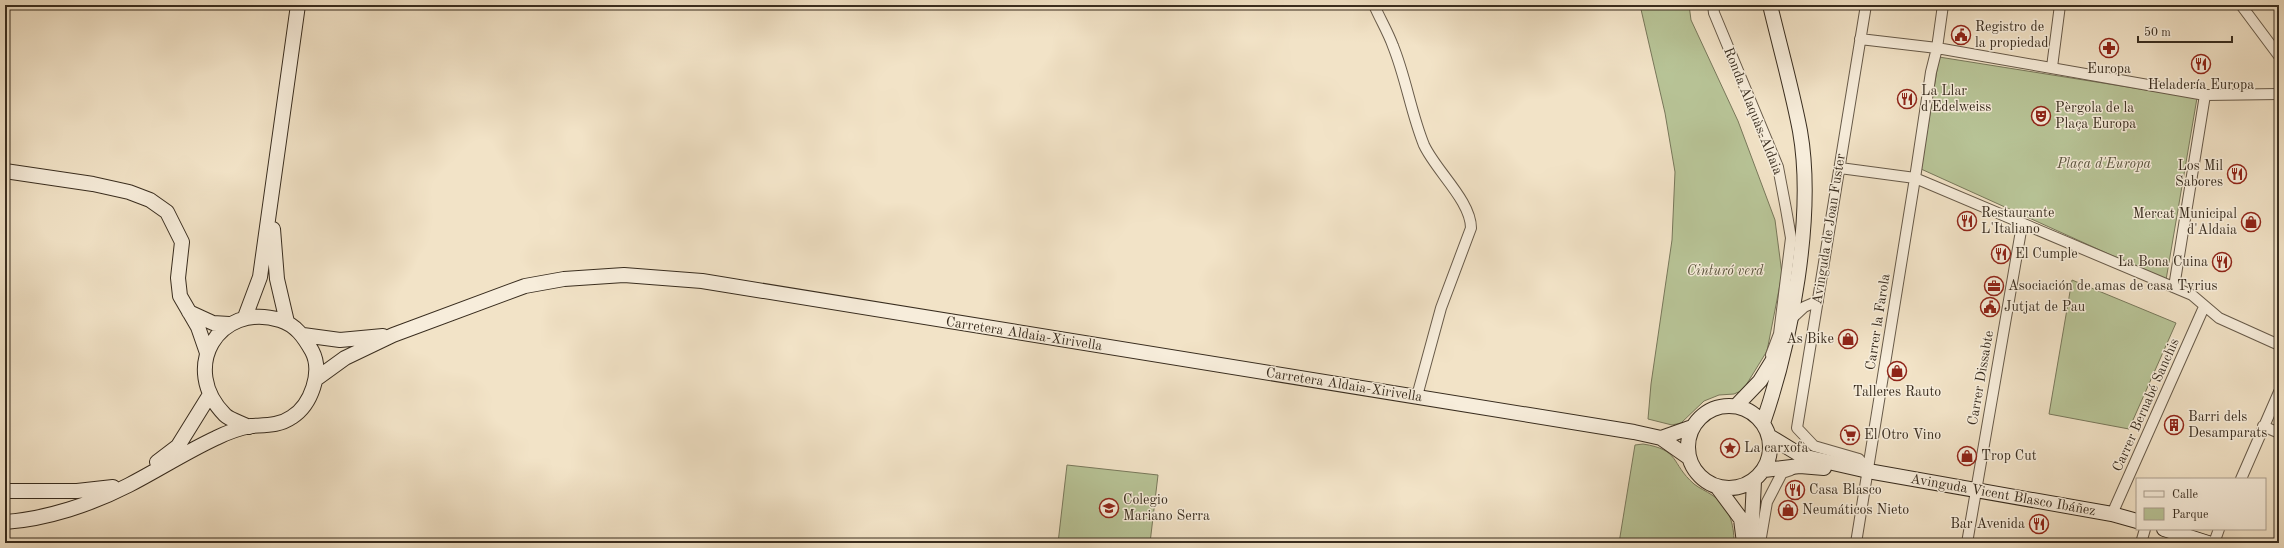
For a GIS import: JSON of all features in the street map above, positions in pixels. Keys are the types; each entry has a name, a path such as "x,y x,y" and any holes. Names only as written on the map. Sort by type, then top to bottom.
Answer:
{"main road":[{"path":"244,317 260,276 298,5"},
{"name":"Ronda Alaquàs-Aldaia","path":"1763,423 1778,379 1801,252 1804,180 1800,132 1770,5"},
{"path":"5,171 93,184 129,192 150,200 167,212 182,242 178,278 180,296 198,327 207,353"},
{"path":"271,206 277,279 286,322"},
{"name":"Carretera Aldaia-Xirivella","path":"316,379 345,358 393,335 525,286 564,279 624,275 702,281 1417,396 1661,438 1688,457"},
{"path":"189,312 213,323 229,324"},
{"path":"5,522 70,509 128,486 216,438 250,426 272,426 293,417 308,400 316,379 314,355 302,335 286,322 266,316 244,317 229,324 216,337 207,353 204,374 209,396 226,416 250,426"},
{"name":"Carretera Aldaia-Xirivella","path":"302,335 340,340 393,335"},
{"name":"Ronda Alaquàs-Aldaia","path":"1736,406 1760,381 1786,338"},
{"path":"5,491 77,490 128,486 178,446 209,396"},
{"path":"1718,488 1737,488 1754,481 1764,470 1771,451 1769,436 1763,423 1752,412 1736,406 1713,408 1692,427 1687,442 1688,457 1698,476 1718,488 1741,519 1744,543"},
{"name":"Carretera Aldaia-Xirivella","path":"1661,438 1692,427"},
{"name":"Avinguda Vicent Blasco Ibáñez","path":"1769,436 1802,456 1868,471 2112,514 2136,521"},
{"name":"Avinguda Vicent Blasco Ibáñez","path":"1764,470 1800,466 1868,471"},
{"path":"1751,543 1754,481"},
{"path":"2167,530 2208,543"}],"street":[{"path":"1374,5 1393,46 1424,144 1439,171 1461,198 1471,219 1471,228 1441,308 1417,396"},
{"name":"Ronda Alaquàs-Aldaia","path":"1712,5 1778,167 1791,238 1779,334 1760,381"},
{"name":"Avinguda de Joan Fuster","path":"1866,5 1797,428 1814,446 1859,459 1868,471"},
{"path":"1915,178 1943,5"},
{"path":"2052,67 2060,5"},
{"path":"2241,5 2279,56"},
{"path":"1860,39 1937,48 2206,94 2279,94"},
{"path":"2174,287 2206,94"},
{"path":"1840,168 1915,178 2192,295 2204,307 2219,318 2279,345"},
{"name":"Carrer la Farola","path":"1856,543 1915,178"},
{"name":"Carrer Dissabte","path":"1967,543 2022,224"},
{"path":"1789,321 1804,307 1818,301"},
{"name":"Carrer Bernabé Sanchis","path":"2112,514 2204,307"},
{"path":"2241,478 2279,392"},
{"path":"2264,426 2279,433"},
{"path":"1760,543 1767,502 1782,473 1800,466"},
{"path":"2141,543 2145,530"},
{"path":"2214,543 2219,530"}],"green space":[{"name":"Cinturó verd","path":"1640,5 1689,5 1691,20 1738,121 1775,220 1782,274 1767,351 1743,390 1734,394 1719,395 1704,401 1681,423 1672,425 1648,419 1651,384 1672,240 1675,172 1665,113"},
{"name":"Plaça d'Europa","path":"1939,57 2197,98 2166,280 1921,169"},
{"path":"2072,280 2176,323 2129,429 2049,414"},
{"path":"1643,444 1664,450 1670,454 1681,470 1694,484 1718,499 1723,504 1732,522 1734,543 1619,543 1635,445"},
{"name":"Colegio Mariano Serra","path":"1067,465 1158,475 1150,543 1058,543"}],"place":[{"name":"Registro de la propiedad","path":"1961,35"},
{"name":"Europa","path":"2109,48"},
{"name":"Heladería Europa","path":"2201,64"},
{"name":"La Llar d'Edelweiss","path":"1907,99"},
{"name":"Pèrgola de la Plaça Europa","path":"2041,116"},
{"name":"Los Mil Sabores","path":"2237,174"},
{"name":"Restaurante L'Italiano","path":"1967,221"},
{"name":"Mercat Municipal d'Aldaia","path":"2251,222"},
{"name":"El Cumple","path":"2001,254"},
{"name":"La Bona Cuina","path":"2222,262"},
{"name":"Asociación de amas de casa Tyrius","path":"1994,286"},
{"name":"Jutjat de Pau","path":"1990,307"},
{"name":"As Bike","path":"1848,339"},
{"name":"Talleres Rauto","path":"1897,371"},
{"name":"Barri dels Desamparats","path":"2174,425"},
{"name":"El Otro Vino","path":"1850,435"},
{"name":"La carxofa","path":"1730,448"},
{"name":"Trop Cut","path":"1967,456"},
{"name":"Casa Blasco","path":"1795,490"},
{"name":"Colegio Mariano Serra","path":"1109,508"},
{"name":"Neumáticos Nieto","path":"1788,510"},
{"name":"Bar Avenida","path":"2039,524"}]}
